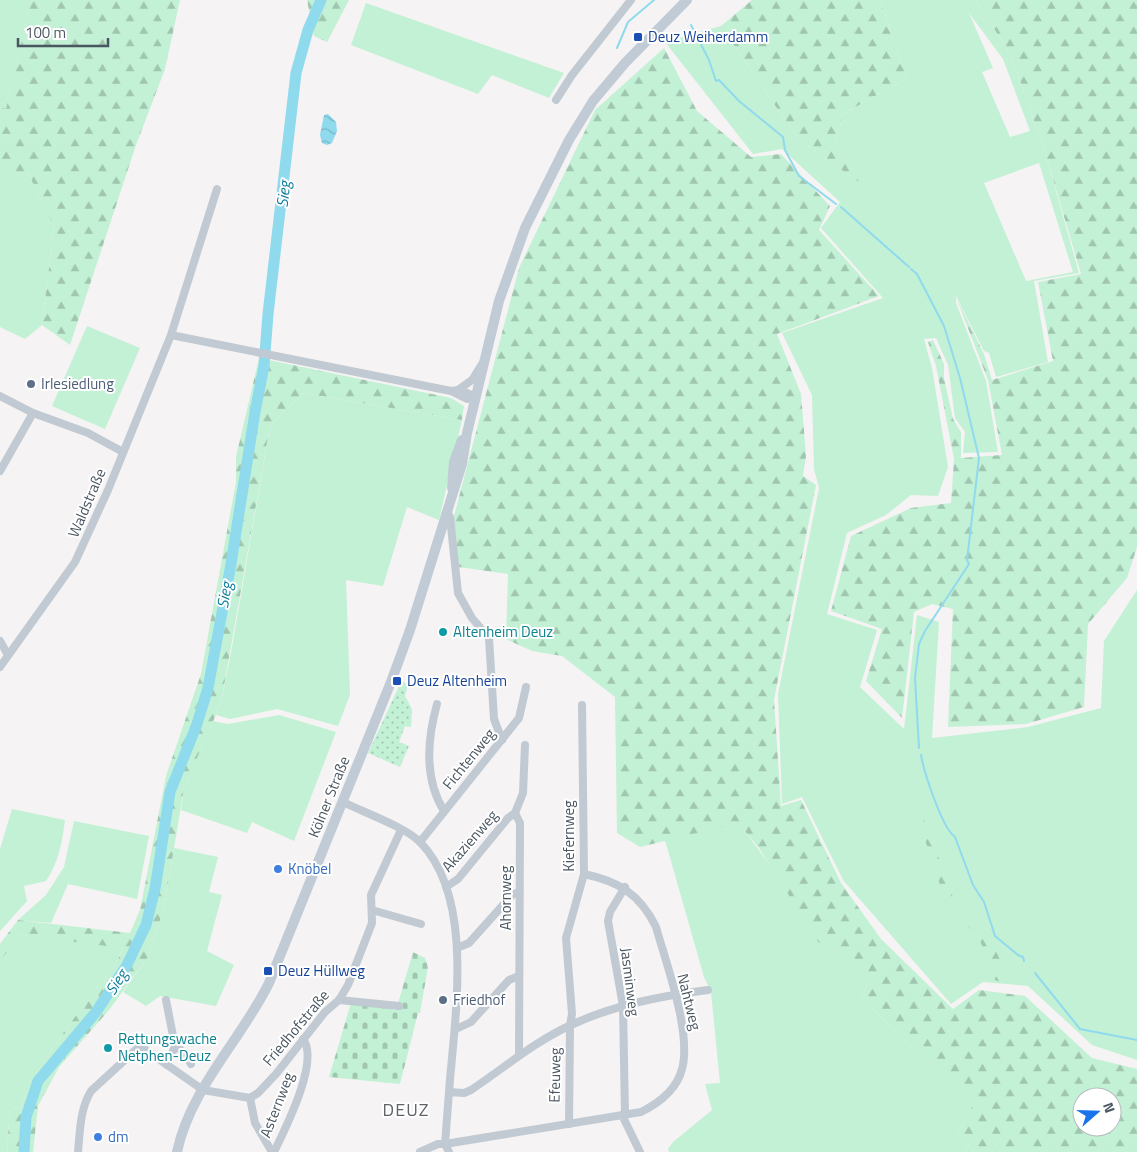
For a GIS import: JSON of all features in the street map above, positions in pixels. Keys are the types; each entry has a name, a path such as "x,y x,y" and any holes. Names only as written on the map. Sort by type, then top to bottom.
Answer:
{"main road":[{"name":"Kölner Straße","path":"177,1152 184,1128 203,1090 261,999 396,670 424,588 447,511 452,493 454,462 467,432 484,360 509,269 544,188 578,123 592,101 625,63 687,0"}],"street":[{"path":"556,100 572,75 631,0"},
{"name":"Waldstraße","path":"0,667 75,562 171,335 217,189"},
{"path":"171,335 454,391 467,399 476,397"},
{"path":"454,391 472,380 484,360"},
{"path":"0,396 33,413 88,433 123,452"},
{"path":"0,471 33,413"},
{"path":"447,511 450,517 458,593 472,618 489,638 494,719 502,740"},
{"path":"0,641 8,655"},
{"name":"Fichtenweg","path":"420,842 502,740 522,712 526,687"},
{"path":"437,704 428,768 444,811"},
{"name":"Kiefernweg","path":"570,1025 572,1014 566,938 584,874 582,705"},
{"path":"515,813 523,793 525,745"},
{"path":"343,802 401,830 420,842 435,862 446,887 457,948 456,1029 445,1144 449,1152"},
{"name":"Akazienweg","path":"446,887 458,880 508,818 515,813"},
{"name":"Ahornweg","path":"515,813 520,823 518,892 519,1055"},
{"name":"Friedhofstraße","path":"250,1098 258,1094 325,1012 339,1000 358,964 372,923 370,895 401,830"},
{"name":"Nahtweg","path":"420,1152 438,1144 641,1112 654,1105 675,1085 682,1069 685,1042 656,926 644,906 625,887 612,881 584,874"},
{"name":"Jasminweg","path":"624,1115 623,1006 608,922 610,912 625,887"},
{"path":"457,948 469,943 512,895 518,892"},
{"path":"372,910 421,924"},
{"path":"456,1029 471,1022 509,980 518,976"},
{"path":"449,1092 464,1093 471,1090 519,1055 570,1025 623,1006 674,994 708,990"},
{"path":"166,1000 175,1046 167,1065"},
{"path":"339,1000 399,1006"},
{"name":"Efeuweg","path":"569,1124 570,1025"},
{"name":"Asternweg","path":"273,1152 291,1116 303,1078 308,1045 303,1039"},
{"path":"78,1152 84,1107 92,1092 140,1046 203,1090 250,1098 255,1123 273,1152"},
{"path":"175,1046 185,1053 191,1064"},
{"path":"624,1115 640,1152"}],"green space":[{"path":"0,0 31,0 6,110 0,107"},
{"path":"31,0 180,0 165,69 136,145 70,345 42,325 54,227 29,175 0,167 0,107 6,109"},
{"path":"307,0 349,0 327,42 314,36"},
{"path":"752,0 880,0 907,78 843,114 836,142 859,182 798,139 721,26"},
{"path":"880,0 976,0 1012,57 1047,159 1079,273 1034,281 1048,362 996,377 989,353 984,351 956,296 956,303 986,381 998,452 963,453 965,432 955,418 948,365 936,338 924,339 932,368 948,467 938,496 911,495 886,515 847,533 827,614 877,630 860,687 904,729 917,615 939,622 932,738 1028,727 1101,708 1104,641 1137,590 1137,1060 1092,1045 1028,986 983,982 951,1004 843,880 802,797 782,804 778,694 819,488 814,469 812,395 782,333 883,298 821,228 840,202 782,149 753,154 665,42 721,26 798,139 858,181 836,142 843,114 907,78","holes":["969,13 1003,59 1030,131 1010,137 982,72 993,68","1039,163 1073,272 1026,281 984,183"]},
{"path":"976,0 1137,0 1137,547 1127,578 1088,624 1084,707 1026,724 948,727 953,609 932,604 914,612 902,718 866,681 882,629 831,611 851,536 911,508 951,503 954,459 936,366 928,342 933,340 944,364 944,378 953,419 961,432 961,458 1002,455 988,380 956,297 984,354 992,380 1053,361 1038,282 1081,274 1047,159 1012,57"},
{"path":"366,3 564,73 549,98 492,75 478,94 351,45"},
{"path":"664,48 697,111 751,157 781,154 830,206 819,230 879,296 777,334 801,394 806,456 803,476 816,485 774,700 781,806 801,800 841,883 881,939 953,1009 979,990 1025,996 1092,1058 1137,1069 1137,1152 964,1152 969,1143 957,1135 973,1105 861,998 867,985 828,943 819,943 759,848 738,823 640,847 617,833 615,697 562,656 532,651 506,639 508,574 459,567 453,520 519,268 595,110"},
{"path":"0,167 29,175 54,227 42,325 25,339 0,327"},
{"path":"87,326 140,348 105,429 52,406"},
{"path":"259,358 451,398 464,406 462,420 303,393 270,426 221,703 184,788 164,908 148,957 109,1010 59,1067 38,1106 33,1152 7,1152 10,1107 20,1109 50,1052 116,964 123,948 20,935 0,961 0,944 18,920 130,933 140,910 166,776 201,674 236,482 236,457"},
{"path":"303,393 462,420 439,520 407,507 383,586 346,580 350,695 338,726 277,709 230,719 216,715 221,703 232,647 270,426"},
{"path":"401,682 408,684 405,696 412,709 411,727 405,726 399,742 409,746 400,767 368,753"},
{"path":"279,715 336,732 294,841 252,822 247,833 181,810 184,788 213,721 228,724"},
{"path":"12,809 65,820 59,852 54,867 46,881 24,886 27,901 0,931 0,849"},
{"path":"919,812 922,814 936,853 945,869 953,898 986,930 1010,981 1004,983 995,980 979,938 941,898 938,873 918,823 917,817"},
{"path":"74,821 149,836 137,899 68,884 51,923 18,920 46,895 64,867"},
{"path":"738,822 828,943 867,985 861,998 973,1105 957,1135 969,1143 964,1152 669,1152 668,1149 673,1142 712,1110 705,1084 720,1083 711,992 704,977 665,840"},
{"path":"174,848 218,857 209,892 222,895 207,951 234,965 216,1006 160,996 146,1006 123,992 148,957 164,908"},
{"path":"20,935 123,947 116,964 50,1052 20,1109 10,1107 7,1152 0,1152 0,961"},
{"path":"413,952 425,958 428,967 420,1013 418,1013 400,1084 329,1077 351,1003 396,1010"}],"water":[{"path":"328,114 336,122 337,131 332,143 327,145 322,143 320,135 324,115"}],"waterway":[{"name":"Sieg","path":"24,1152 26,1117 38,1081 96,1012 127,965 146,925 155,889 170,792 197,724 208,688 264,366 268,314 296,73 308,30 321,0"},
{"path":"617,48 628,22 654,0"},
{"path":"691,25 709,60 716,81 719,80 739,101 783,137 785,150 799,176 836,204"},
{"path":"841,207 909,267"},
{"path":"911,269 917,274 944,326 960,378 979,458 967,560 969,564 925,631 919,644 915,678 919,748"},
{"path":"921,755 939,812 950,832 955,837 973,885 984,902 995,936 1023,957 1024,961"},
{"path":"1035,973 1080,1029 1137,1040"}],"place":[{"name":"Deuz Weiherdamm","path":"638,37"},
{"name":"Irlesiedlung","path":"31,384"},
{"name":"Altenheim Deuz","path":"443,632"},
{"name":"Deuz Altenheim","path":"397,681"},
{"name":"Knöbel","path":"278,869"},
{"name":"Deuz Hüllweg","path":"268,971"},
{"name":"Friedhof","path":"443,1000"},
{"name":"Rettungswache Netphen-Deuz","path":"108,1048"},
{"name":"dm","path":"98,1137"}],"district":[{"name":"DEUZ","path":"406,1110"}]}
